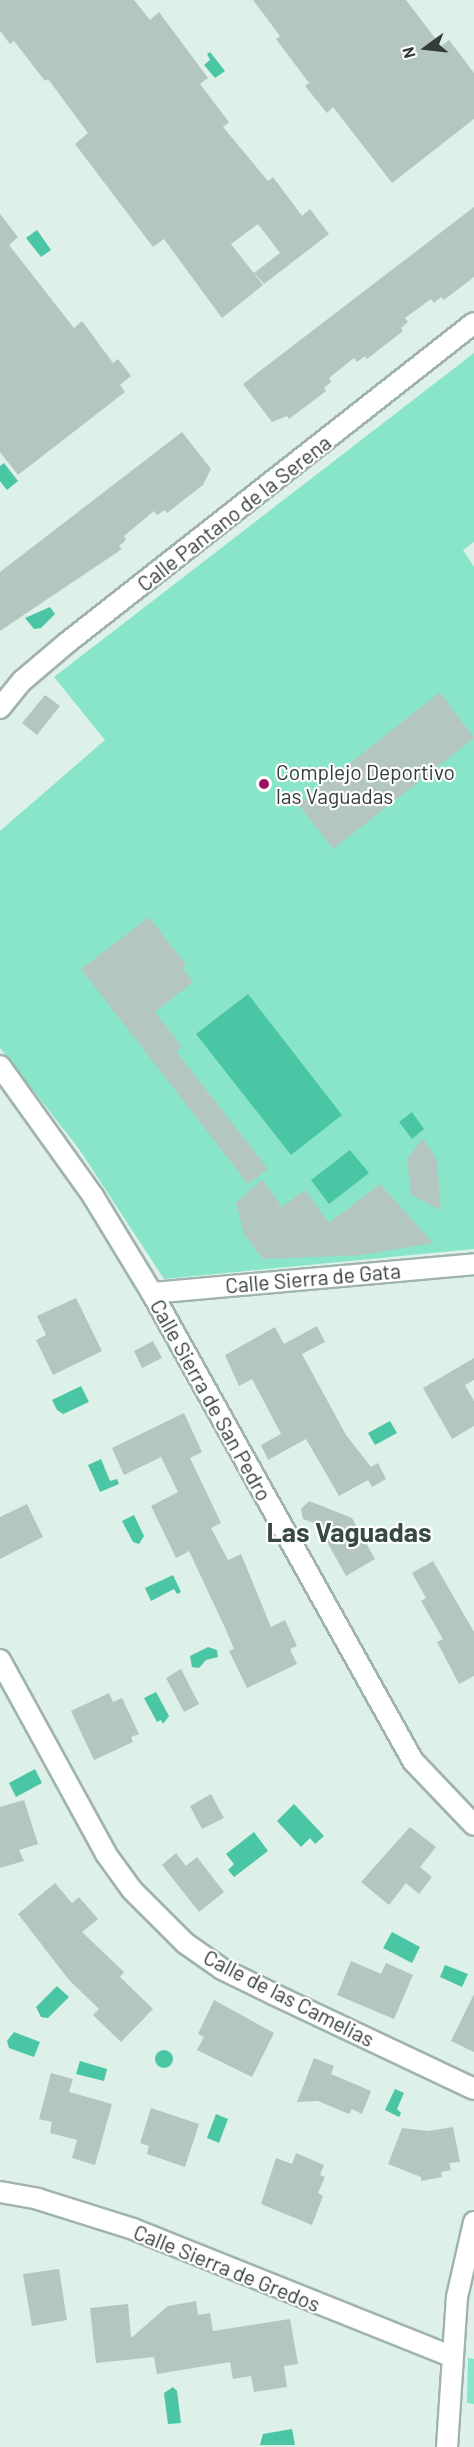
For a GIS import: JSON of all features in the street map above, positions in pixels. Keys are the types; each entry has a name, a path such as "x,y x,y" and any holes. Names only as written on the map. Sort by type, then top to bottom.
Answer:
{"street":[{"name":"Calle Pantano de la Serena","path":"0,708 22,681 68,642 474,323"},
{"name":"Calle Sierra de San Pedro","path":"0,1066 93,1196 152,1293 413,1761 474,1825"},
{"name":"Calle Sierra de Gata","path":"152,1293 474,1264"},
{"name":"Calle de las Camelias","path":"0,1660 106,1854 132,1890 184,1943 262,1989 474,2089"},
{"name":"Calle Sierra de Gredos","path":"0,2192 38,2199 133,2229 451,2356"},
{"path":"447,2447 451,2356 457,2297 474,2222"}],"shaded area":[{"path":"210,52 225,71 215,78 204,65 210,60 207,54"},
{"path":"37,230 51,250 41,257 26,238"},
{"name":"Complejo Deportivo las Vaguadas","path":"474,353 474,542 463,550 474,567 474,1249 164,1279 79,1149 0,1048 0,831 105,740 54,677"},
{"path":"4,463 18,481 7,490 0,481 0,466"},
{"path":"50,607 55,614 41,628 34,629 25,618"},
{"path":"248,994 342,1115 291,1155 196,1034"},
{"path":"412,1112 424,1129 412,1139 399,1122"},
{"path":"350,1150 369,1173 329,1204 311,1180"},
{"path":"81,1386 89,1402 63,1414 57,1410 52,1400"},
{"path":"390,1421 397,1433 375,1445 368,1433"},
{"path":"101,1459 110,1481 117,1479 119,1484 100,1492 88,1465"},
{"path":"134,1515 144,1536 139,1544 133,1542 122,1521"},
{"path":"173,1575 181,1592 177,1594 174,1589 151,1601 145,1588"},
{"path":"208,1647 217,1650 218,1657 206,1660 199,1668 192,1667 190,1656"},
{"path":"156,1692 169,1716 163,1724 161,1720 157,1722 144,1698"},
{"path":"35,1769 42,1783 16,1797 9,1783"},
{"path":"294,1804 324,1836 315,1844 310,1838 301,1847 277,1821"},
{"path":"254,1832 268,1851 234,1877 228,1870 234,1864 226,1854"},
{"path":"392,1932 420,1947 412,1963 383,1948"},
{"path":"445,1965 468,1974 462,1987 440,1977"},
{"path":"57,1986 69,1997 48,2018 41,2017 36,2007"},
{"path":"14,2032 40,2042 34,2057 9,2048 7,2041"},
{"path":"164,2050 170,2053 173,2059 170,2065 164,2068 158,2065 155,2059 158,2053"},
{"path":"80,2061 107,2069 104,2081 76,2074"},
{"path":"395,2089 404,2093 397,2109 401,2113 399,2117 385,2110"},
{"path":"216,2114 228,2119 219,2143 207,2138"},
{"path":"468,2358 474,2359 474,2404 467,2403"},
{"path":"173,2387 177,2391 181,2423 168,2424 164,2393"},
{"path":"292,2429 295,2445 260,2445 263,2434"}],"building":[{"path":"0,0 134,0 150,20 159,12 208,78 200,84 229,122 223,127 268,181 273,177 302,216 310,209 329,234 264,284 254,273 280,253 258,224 231,244 263,285 222,318 164,239 153,247 75,144 88,133 48,79 45,81 14,41 10,44 0,31"},
{"path":"253,0 406,0 441,46 449,40 474,73 474,119 392,183 333,107 327,113 305,86 309,83 276,39 280,36"},
{"path":"474,207 474,277 444,300 441,297 434,303 431,299 405,318 408,322 401,328 403,331 367,359 365,356 357,362 354,358 329,378 331,382 324,388 326,391 289,419 287,416 272,422 243,384"},
{"path":"0,214 18,237 9,245 74,328 82,321 113,363 118,359 131,376 120,385 125,392 18,475 0,452"},
{"path":"182,432 211,469 203,485 167,513 165,510 157,515 154,511 124,536 126,540 119,546 122,549 0,631 0,572"},
{"path":"440,692 474,738 333,849 298,804"},
{"path":"45,695 60,706 37,735 22,723"},
{"path":"149,917 186,965 183,968 193,982 155,1012 182,1047 176,1051 268,1169 248,1184 81,969"},
{"path":"423,1138 437,1160 441,1210 411,1195 407,1159"},
{"path":"262,1179 282,1207 305,1190 329,1223 380,1184 433,1243 362,1255 263,1259 244,1234 236,1203"},
{"path":"76,1298 102,1351 53,1375 36,1340 46,1335 37,1316"},
{"path":"317,1326 325,1342 302,1354 346,1435 371,1467 378,1463 386,1479 372,1487 368,1480 339,1496 306,1439 268,1460 261,1445 281,1434 252,1379 239,1386 225,1355 275,1327 284,1344"},
{"path":"153,1341 162,1358 142,1368 134,1351"},
{"path":"474,1358 474,1380 465,1385 474,1401 474,1426 452,1439 423,1388"},
{"path":"184,1413 202,1452 190,1458 221,1523 211,1528 228,1560 241,1554 271,1627 285,1620 297,1646 290,1649 297,1664 247,1688 229,1651 234,1649 227,1632 189,1551 176,1558 151,1506 178,1492 161,1457 124,1475 112,1448"},
{"path":"309,1501 352,1518 375,1559 346,1576 317,1524 303,1519 301,1509"},
{"path":"27,1504 43,1537 0,1559 0,1517"},
{"path":"433,1561 474,1632 474,1676 459,1684 437,1642 443,1639 421,1601 426,1598 412,1573"},
{"path":"181,1669 199,1704 184,1712 166,1678"},
{"path":"109,1693 113,1702 122,1698 139,1734 131,1737 133,1742 94,1760 71,1711"},
{"path":"211,1794 224,1818 202,1829 190,1806"},
{"path":"24,1800 38,1844 19,1850 24,1861 0,1868 0,1807"},
{"path":"410,1827 436,1847 420,1867 432,1877 419,1894 406,1883 389,1905 361,1882"},
{"path":"176,1853 186,1866 197,1857 224,1892 199,1912 162,1865"},
{"path":"55,1883 72,1903 79,1897 98,1919 82,1932 124,1972 120,1977 153,2009 121,2042 93,2015 99,2009 69,1980 18,1914"},
{"path":"351,1961 381,1974 386,1963 413,1975 394,2019 337,1995"},
{"path":"474,1994 474,2052 451,2041"},
{"path":"214,2000 274,2033 252,2077 197,2050 204,2037 198,2034"},
{"path":"314,2058 334,2066 331,2074 371,2091 362,2114 352,2109 349,2114 318,2101 297,2102"},
{"path":"51,2073 73,2079 69,2092 112,2104 95,2165 72,2158 77,2140 50,2133 52,2122 39,2119"},
{"path":"151,2108 199,2124 185,2167 147,2154 149,2146 140,2143"},
{"path":"453,2127 460,2162 449,2163 451,2170 441,2172 442,2177 421,2181 421,2177 388,2164 402,2128 428,2131"},
{"path":"296,2153 324,2165 320,2175 325,2177 318,2193 323,2196 312,2225 261,2204 276,2158 292,2164"},
{"path":"59,2269 67,2320 32,2326 23,2274"},
{"path":"196,2301 198,2315 210,2313 213,2331 290,2319 298,2364 284,2366 287,2387 254,2392 251,2376 233,2379 230,2362 157,2374 154,2357 96,2363 90,2308 128,2304 131,2338 168,2306"}],"place":[{"name":"Complejo Deportivo las Vaguadas","path":"264,784"}],"district":[{"name":"Las Vaguadas","path":"349,1532"}]}
